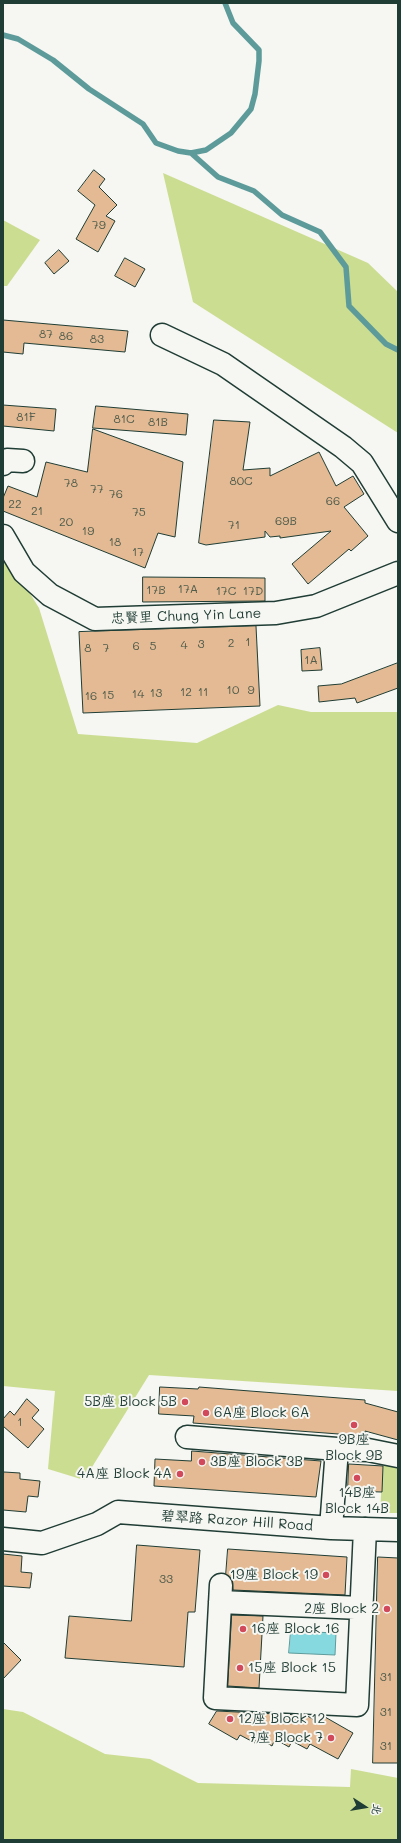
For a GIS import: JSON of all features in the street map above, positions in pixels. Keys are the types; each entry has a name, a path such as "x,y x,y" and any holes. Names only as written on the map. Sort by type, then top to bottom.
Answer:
{"street":[{"path":"162,335 222,364 343,447 362,463 398,521"},
{"name":"忠賢里 Chung Yin Lane","path":"3,536 24,572 50,595 95,619 276,613 316,606 398,573"},
{"path":"187,1437 337,1449 368,1450 398,1456"},
{"path":"331,1528 337,1449"},
{"name":"碧翠路 Razor Hill Road","path":"3,1539 42,1543 81,1528 97,1524 118,1512 331,1528 398,1530"},
{"path":"361,1608 221,1593 215,1698 357,1705 365,1529"}],"green space":[{"path":"163,173 368,263 398,292 398,433 193,302"},
{"path":"3,220 40,240 7,286 3,286"},
{"path":"3,550 39,608 78,734 197,743 278,705 311,712 398,712 398,1391 149,1375 84,1480 48,1469 55,1391 3,1386"},
{"path":"383,1459 398,1463 398,1513 380,1513"},
{"path":"3,1709 23,1712 105,1754 150,1759 198,1783 350,1787 351,1769 398,1778 398,1840 3,1840"}],"water":[{"path":"291,1631 336,1633 335,1655 289,1653"}],"building":[{"path":"94,170 105,179 99,187 117,205 106,216 115,221 98,252 76,239 95,205 78,191"},
{"path":"59,250 69,261 54,274 45,263"},
{"path":"125,258 145,269 135,287 115,276"},
{"path":"3,320 128,331 125,352 24,343 23,354 3,352"},
{"path":"3,405 56,409 54,431 3,426"},
{"path":"96,406 188,414 186,435 93,428"},
{"path":"214,420 250,422 243,470 270,468 270,476 319,452 336,486 353,476 364,494 344,507 368,536 351,551 349,549 308,584 292,564 331,531 280,538 280,536 270,537 265,531 265,537 206,545 199,543"},
{"path":"93,429 183,462 175,537 158,533 145,568 3,511 3,498 8,486 37,497 46,462 87,472"},
{"path":"143,577 265,578 265,601 143,602"},
{"path":"256,626 260,706 83,713 79,632"},
{"path":"320,648 322,670 302,671 301,650"},
{"path":"398,663 398,688 357,703 355,698 319,702 318,686 341,684"},
{"path":"160,1387 198,1389 199,1387 365,1400 365,1403 398,1412 398,1440 365,1431 365,1436 193,1423 194,1416 159,1414"},
{"path":"27,1399 39,1410 32,1418 44,1429 28,1448 3,1426 3,1419 10,1411 14,1415"},
{"path":"192,1451 321,1461 316,1497 154,1486 155,1459 191,1461"},
{"path":"349,1464 383,1466 382,1492 348,1491"},
{"path":"4,1472 20,1473 20,1479 40,1481 38,1497 28,1496 26,1512 3,1510"},
{"path":"137,1545 200,1550 195,1612 188,1612 184,1667 65,1658 69,1616 131,1621"},
{"path":"228,1549 347,1557 345,1595 233,1590 232,1580 226,1574"},
{"path":"3,1554 22,1556 21,1572 32,1573 30,1588 3,1586"},
{"path":"378,1557 398,1558 398,1763 373,1763"},
{"path":"232,1615 263,1616 259,1688 228,1686"},
{"path":"3,1642 21,1660 3,1679"},
{"path":"217,1711 277,1714 286,1719 291,1714 303,1721 306,1715 321,1724 325,1717 353,1733 338,1759 310,1744 307,1749 292,1741 289,1747 275,1739 272,1746 257,1737 255,1743 240,1735 237,1740 209,1724"}],"waterway":[{"path":"3,35 18,39 53,60 89,89 143,124 156,143 178,151 191,153 206,150 231,133 251,109 255,94 259,50 233,23 225,3"},
{"path":"191,153 218,177 254,191 282,215 320,232 346,267 349,306 386,344 398,350"}],"place":[{"name":"5B座 Block 5B","path":"185,1402"},
{"name":"6A座 Block 6A","path":"206,1413"},
{"name":"9B座 Block 9B","path":"354,1425"},
{"name":"3B座 Block 3B","path":"202,1462"},
{"name":"4A座 Block 4A","path":"180,1474"},
{"name":"14B座 Block 14B","path":"357,1478"},
{"name":"19座 Block 19","path":"326,1575"},
{"name":"2座 Block 2","path":"387,1609"},
{"name":"16座 Block 16","path":"243,1629"},
{"name":"15座 Block 15","path":"240,1668"},
{"name":"12座 Block 12","path":"230,1719"},
{"name":"7座 Block 7","path":"331,1738"}]}
